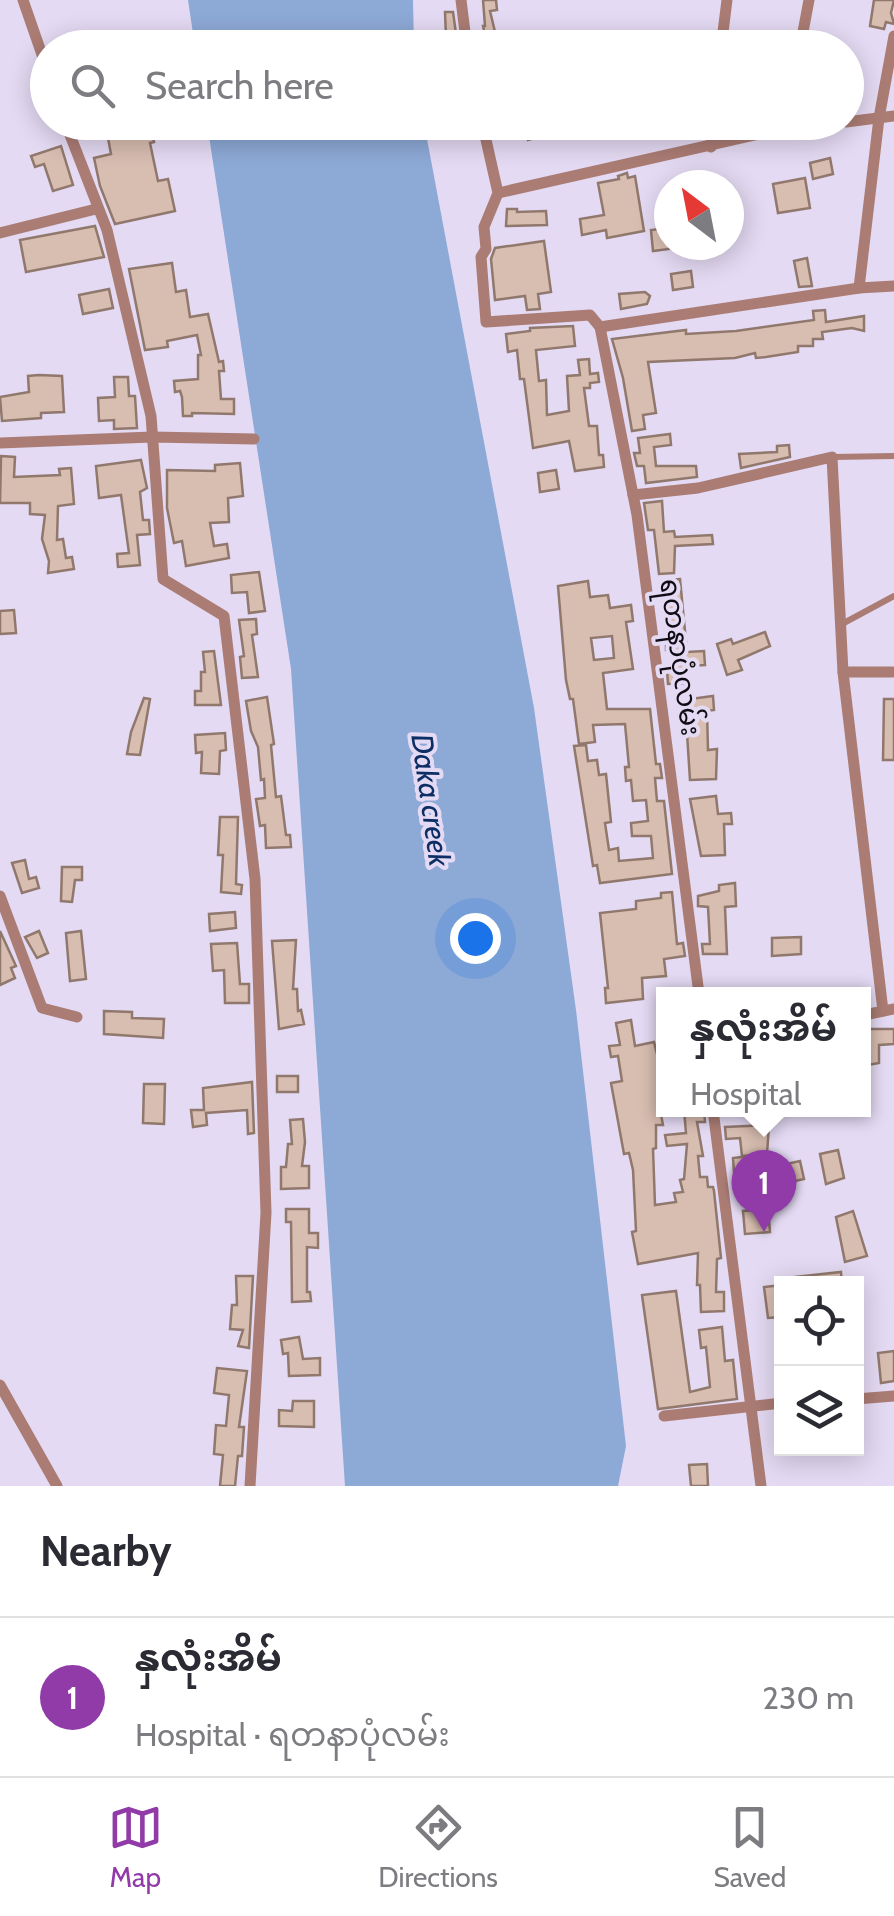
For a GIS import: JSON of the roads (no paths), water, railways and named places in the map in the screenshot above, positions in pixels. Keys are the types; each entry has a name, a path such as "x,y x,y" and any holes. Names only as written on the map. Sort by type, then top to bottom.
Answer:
{"street":[{"path":"23,0 33,30"},
{"path":"461,0 465,30"},
{"path":"722,30 726,0"},
{"path":"803,30 809,0"},
{"path":"859,288 879,118 894,36"},
{"path":"864,120 894,116"},
{"path":"72,140 107,230 151,416 163,579 224,616 255,879 266,1213 250,1486"},
{"path":"486,140 498,194 484,227 486,322 590,315 600,327 894,286"},
{"path":"712,147 713,140"},
{"path":"498,194 736,140"},
{"path":"0,233 96,209"},
{"name":"ရတနာပုံလမ်း","path":"600,327 633,495 698,987"},
{"path":"0,442 152,437 254,439"},
{"path":"633,495 698,488 832,458 843,672 888,1010"},
{"path":"843,672 894,672"},
{"path":"0,896 42,1008 77,1017"},
{"path":"715,1117 761,1486"},
{"path":"0,1385 56,1486"},
{"path":"864,1398 894,1396"},
{"path":"664,1416 774,1404"}],"lane":[{"path":"832,458 894,456"},
{"path":"841,625 894,596"}],"water":[{"path":"188,0 413,0 414,30 192,30"},
{"name":"Daka creek","path":"210,140 427,140 534,708 576,1010 626,1446 618,1486 345,1486 291,669"}],"place":[{"name":"နှလုံးအိမ်","path":"764,1232"}]}
